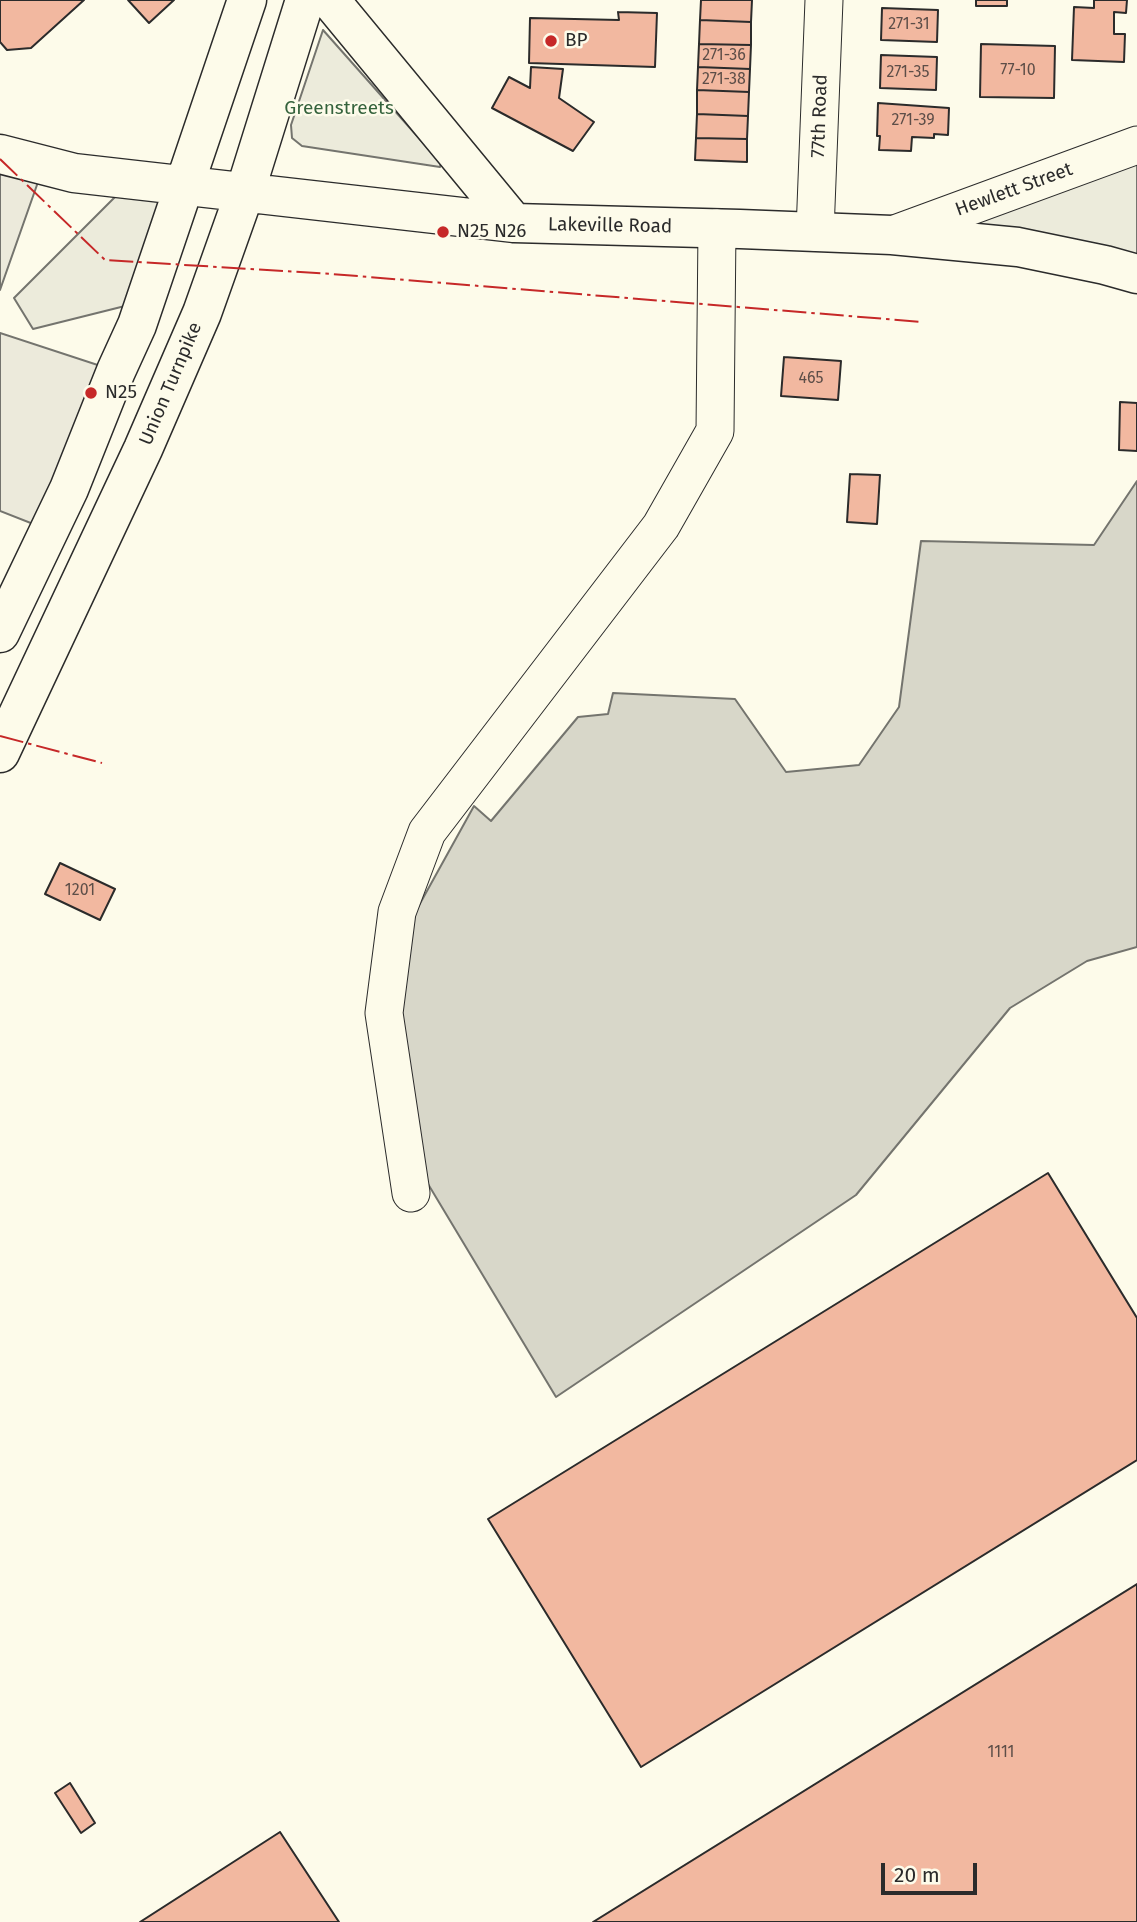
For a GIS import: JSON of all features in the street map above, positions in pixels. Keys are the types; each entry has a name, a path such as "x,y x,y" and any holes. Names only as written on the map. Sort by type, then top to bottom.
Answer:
{"main road":[{"path":"0,633 69,489 137,325 247,0"},
{"name":"Union Turnpike","path":"0,753 149,437 202,313 245,192 305,0"},
{"path":"330,0 514,223"},
{"name":"Lakeville Road","path":"0,155 74,173 514,223 892,235 1018,247 1137,274"}],"street":[{"name":"77th Road","path":"815,232 824,0"},
{"name":"Hewlett Street","path":"892,235 1137,145"},
{"path":"411,1193 384,1013 397,912 427,832 661,526 715,431 717,228"}],"green space":[{"name":"Greenstreets","path":"323,30 441,163 440,167 302,146 292,138 291,125"},
{"path":"1137,145 1137,274 892,235"},
{"path":"133,179 187,187 145,301 33,329 14,298"}],"shaded area":[{"path":"0,154 44,165 0,290"},
{"path":"0,333 116,371 46,529 0,511"},
{"path":"1137,481 1137,947 1087,961 1010,1008 856,1195 556,1397 410,1154 399,1031 412,918 474,806 491,821 578,717 608,714 613,693 735,699 786,772 859,765 899,707 921,541 1094,545"}],"building":[{"path":"0,0 84,0 31,48 7,50 0,42"},
{"path":"128,0 174,0 149,23"},
{"path":"701,0 752,0 751,22 700,20"},
{"path":"976,0 1007,0 1007,6 976,6"},
{"path":"1094,0 1127,0 1126,13 1114,12 1114,34 1125,34 1124,62 1072,60 1074,7 1094,8"},
{"path":"882,8 938,10 937,42 881,40"},
{"path":"618,12 657,13 655,67 529,63 530,18 619,20"},
{"path":"700,20 751,22 751,45 699,44"},
{"path":"699,44 751,45 750,69 698,67"},
{"path":"981,44 1055,46 1054,98 980,97"},
{"path":"881,55 937,57 936,90 880,88"},
{"path":"531,67 563,69 559,98 594,122 573,151 492,108 509,77 530,88"},
{"path":"698,67 750,69 749,92 697,90"},
{"path":"697,90 749,92 748,116 697,114"},
{"path":"878,103 949,108 948,135 934,134 934,138 912,137 911,151 879,150"},
{"path":"697,114 748,116 747,139 696,138"},
{"path":"696,138 747,139 747,162 695,160"},
{"path":"784,357 841,361 838,400 781,396"},
{"path":"1120,402 1137,403 1137,451 1119,450"},
{"path":"850,474 880,475 877,524 847,522"},
{"path":"60,863 115,889 100,920 45,894"},
{"path":"1048,1173 1137,1318 1137,1460 641,1767 488,1519"},
{"path":"1137,1584 1137,1922 593,1922"},
{"path":"70,1783 95,1823 81,1833 55,1793"},
{"path":"280,1832 339,1922 140,1922"}],"power":[{"path":"0,159 105,260 332,274 923,322"},
{"path":"0,736 102,763"}],"place":[{"name":"BP","path":"551,41"},
{"name":"N25 N26","path":"443,232"},
{"name":"N25","path":"91,393"}]}
